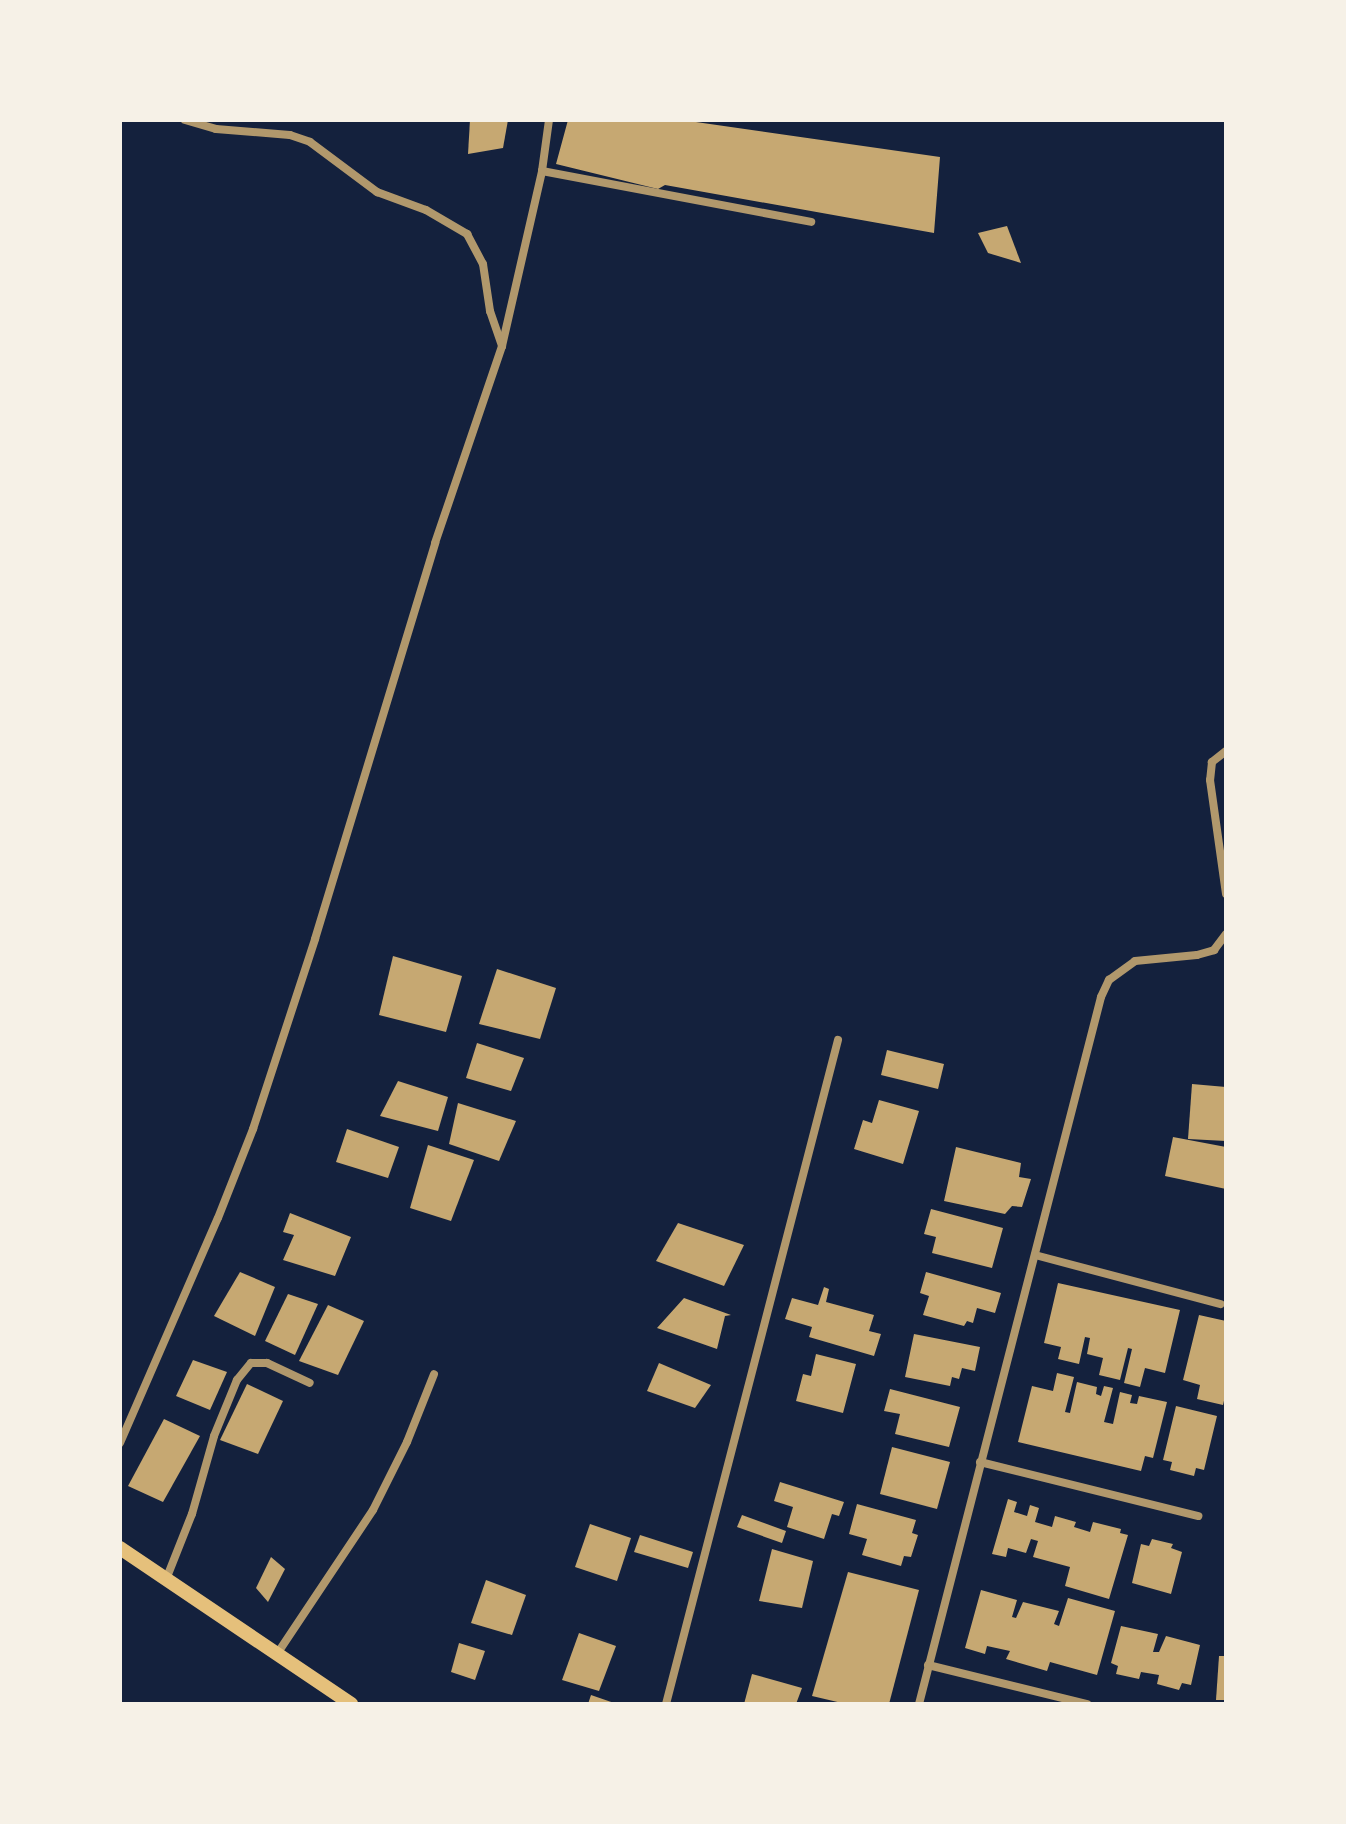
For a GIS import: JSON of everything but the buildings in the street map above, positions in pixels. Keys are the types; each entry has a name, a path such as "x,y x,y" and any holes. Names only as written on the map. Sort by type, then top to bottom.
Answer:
{"main road":[{"path":"120,1548 351,1704"}],"street":[{"path":"185,120 216,129 290,135 310,142 377,192 426,210 467,234 483,264 490,311 502,346"},
{"path":"120,1443 253,1129 435,543 502,346 542,171 549,120"},
{"path":"542,171 811,222"},
{"path":"1226,751 1212,762 1210,780 1226,894"},
{"path":"919,1704 1086,1050 1109,980 1135,961 1197,955 1214,950 1226,934"},
{"path":"666,1704 838,1040"},
{"path":"1035,1255 1221,1304"},
{"path":"167,1577 192,1514 214,1436 237,1380 251,1363 267,1363 310,1383"},
{"path":"277,1654 373,1510 402,1453 434,1374"},
{"path":"980,1462 1198,1516"},
{"path":"928,1665 1087,1704"}]}
